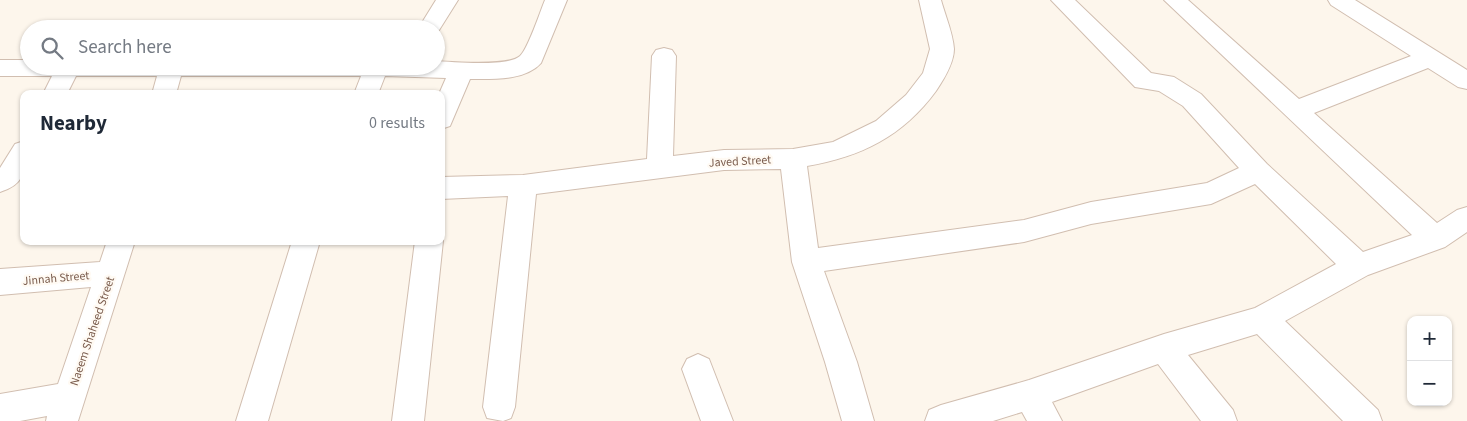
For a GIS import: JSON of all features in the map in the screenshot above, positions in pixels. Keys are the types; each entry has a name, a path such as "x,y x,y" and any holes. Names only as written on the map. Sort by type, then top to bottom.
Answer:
{"street":[{"path":"435,20 447,0"},
{"path":"445,69 514,68 526,65 533,57 556,0"},
{"name":"Javed Street","path":"445,188 523,186 724,160 793,159 838,151 885,128 915,102 934,75 942,49 930,0"},
{"path":"1062,0 1144,81 1165,83 1192,100 1258,170 1358,266"},
{"path":"1175,0 1435,239"},
{"path":"1339,0 1467,81"},
{"path":"660,168 664,56"},
{"path":"1296,110 1430,58"},
{"path":"0,68 20,68"},
{"path":"445,110 461,70"},
{"path":"57,90 64,75"},
{"path":"165,90 169,75"},
{"path":"368,90 374,75"},
{"path":"0,182 11,174 20,158"},
{"path":"793,159 806,262 841,362 858,421"},
{"path":"806,262 1006,234 1091,213 1211,193 1258,170"},
{"path":"499,407 523,186"},
{"path":"941,421 1038,408 1164,348 1262,319 1358,266 1435,239 1467,218"},
{"name":"Naeem Shaheed Street","path":"66,409 120,245"},
{"path":"252,421 305,245"},
{"path":"408,421 430,245"},
{"name":"Jinnah Street","path":"0,282 112,273"},
{"path":"1262,319 1366,421"},
{"path":"1164,348 1221,421"},
{"path":"698,369 717,421"},
{"path":"0,409 66,409"}]}
